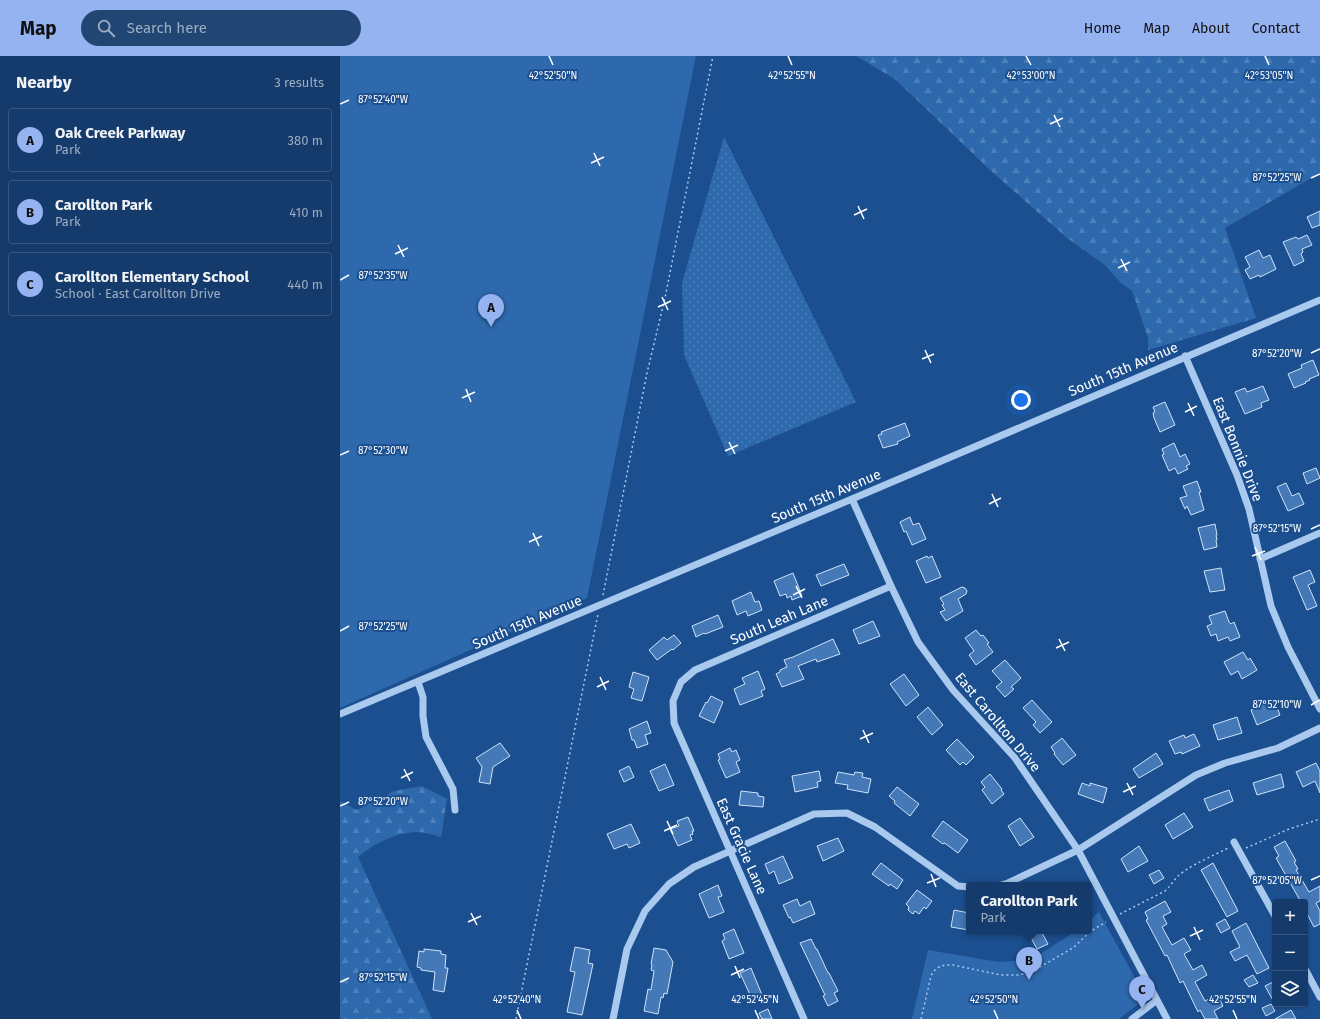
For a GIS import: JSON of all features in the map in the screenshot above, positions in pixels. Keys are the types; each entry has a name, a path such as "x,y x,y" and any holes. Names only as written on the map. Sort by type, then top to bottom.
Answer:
{"street":[{"name":"South 15th Avenue","path":"340,714 852,500 1320,300"},
{"name":"East Bonnie Drive","path":"1186,356 1237,475 1249,509 1274,613 1288,647 1320,709"},
{"name":"East Carollton Drive","path":"852,500 918,642 953,690 1015,758 1078,850 1167,1019"},
{"path":"1260,558 1320,534"},
{"name":"South Leah Lane","path":"681,682 695,670 891,586"},
{"path":"418,682 423,696 423,716 426,736 453,789 455,810"},
{"name":"East Gracie Lane","path":"681,682 673,701 674,723 804,1019"},
{"path":"1010,882 1078,850 1196,774 1225,763 1278,748 1320,728"},
{"path":"613,1019 627,949 645,911 669,884 694,867 814,814 847,813 875,827 958,886 966,887"},
{"path":"1236,846 1272,911"},
{"path":"1306,971 1320,997"},
{"path":"1132,1019 1157,1000"}],"path":[{"path":"602,598 647,373 665,298 713,56"},
{"path":"516,1019 599,612"},
{"path":"1092,930 1166,891 1182,872 1236,846 1320,819"},
{"path":"921,1019 931,976 938,967 946,964 1001,975 1019,975 1030,972 1073,948 1088,934"}],"green space":[{"path":"340,56 696,56 587,598 340,708"},
{"path":"856,56 1320,56 1320,173 1225,228 1256,318 1148,350 1148,338 1132,291 1120,282 1105,265 1067,238 990,170 895,79"},
{"path":"724,137 856,402 728,456 684,355 682,283"},
{"path":"422,786 447,799 441,837 420,832 400,834 378,843 358,857 432,1019 340,1019 340,801 357,810 394,791"},
{"path":"1099,912 1146,998 1119,1019 912,1019 928,950 999,962 1031,960 1071,934 1092,934 1092,918"}],"building":[{"path":"1320,211 1320,225 1312,228 1307,217"},
{"path":"1307,235 1312,245 1302,249 1303,252 1301,254 1304,261 1294,266 1283,242 1296,237 1298,239"},
{"path":"1259,250 1263,258 1270,255 1276,269 1260,277 1259,275 1250,279 1245,270 1250,267 1245,257"},
{"path":"1313,360 1319,375 1294,388 1288,374 1302,368 1301,365"},
{"path":"1263,386 1269,400 1261,403 1262,407 1245,414 1235,392 1245,388 1247,392"},
{"path":"1165,402 1175,425 1160,432 1154,418 1153,413 1155,412 1153,407"},
{"path":"905,423 910,436 897,442 898,444 883,448 878,435 882,434 881,432"},
{"path":"1174,443 1180,457 1185,454 1190,464 1186,466 1188,469 1178,474 1175,468 1169,471 1162,455 1164,454 1162,449"},
{"path":"1316,468 1320,478 1307,484 1303,473"},
{"path":"1197,481 1201,492 1199,492 1204,510 1191,515 1187,506 1185,509 1180,498 1187,496 1183,486"},
{"path":"1286,483 1292,496 1299,493 1304,504 1288,511 1277,487"},
{"path":"910,517 913,525 919,523 926,539 912,545 900,522"},
{"path":"1215,524 1217,547 1204,550 1198,528"},
{"path":"927,556 928,558 932,556 941,577 926,583 916,561"},
{"path":"844,564 849,575 821,586 816,575"},
{"path":"1221,568 1225,590 1210,592 1204,571"},
{"path":"1310,570 1315,582 1308,585 1317,606 1307,610 1293,577"},
{"path":"793,573 802,596 792,600 791,596 787,598 786,594 780,596 774,581"},
{"path":"962,587 967,591 966,594 958,599 963,611 946,621 940,612 945,610 942,605 944,604 940,598"},
{"path":"751,592 755,602 759,601 762,610 748,616 746,611 737,615 732,601"},
{"path":"1225,611 1229,622 1231,624 1234,622 1240,637 1230,641 1228,637 1218,641 1216,634 1211,636 1207,626 1212,624 1209,616"},
{"path":"718,615 723,627 696,637 692,626"},
{"path":"873,621 880,636 859,644 853,630"},
{"path":"976,630 981,636 983,635 993,652 976,665 969,655 974,651 965,638"},
{"path":"674,635 681,643 657,660 649,650 664,637 667,640"},
{"path":"833,639 840,654 817,662 816,659 798,666 804,679 782,687 776,674 780,672 780,670 787,667 784,660"},
{"path":"1243,652 1248,660 1250,658 1257,670 1242,679 1238,671 1231,675 1224,662"},
{"path":"1005,660 1021,678 1011,687 1014,689 1005,697 996,687 1002,682 992,671"},
{"path":"758,671 765,689 761,691 763,696 740,705 734,689 745,684 742,678"},
{"path":"633,672 649,677 642,701 631,698 634,689 629,687"},
{"path":"904,674 919,695 906,706 890,684"},
{"path":"711,696 723,702 714,723 699,716 706,702 707,703"},
{"path":"1032,700 1052,722 1040,733 1033,725 1036,722 1023,708"},
{"path":"1274,700 1280,715 1257,725 1251,710"},
{"path":"928,707 943,725 932,735 917,717"},
{"path":"1237,717 1242,733 1218,740 1213,725"},
{"path":"647,721 651,733 645,735 648,744 637,748 634,740 632,740 629,729"},
{"path":"1194,734 1200,746 1182,754 1181,752 1175,754 1169,741 1184,735 1185,738"},
{"path":"1062,738 1076,755 1063,765 1054,754 1055,753 1051,747"},
{"path":"957,739 974,757 966,765 963,762 960,765 946,750"},
{"path":"500,743 510,756 493,767 490,784 479,782 482,767 476,758"},
{"path":"730,748 732,752 736,750 740,760 736,762 740,772 726,778 718,760 720,759 718,754"},
{"path":"1156,753 1163,764 1139,778 1133,769"},
{"path":"1316,763 1320,771 1320,793 1315,781 1303,787 1296,772"},
{"path":"665,764 674,785 659,791 650,771"},
{"path":"629,766 634,777 624,782 619,771"},
{"path":"819,771 821,781 817,782 818,787 795,792 792,776"},
{"path":"838,772 854,775 855,772 863,773 862,777 871,779 868,793 847,789 848,785 835,783"},
{"path":"990,774 1002,789 1001,790 1004,794 992,804 982,790 985,787 981,782"},
{"path":"1281,774 1284,787 1257,795 1253,783"},
{"path":"1082,783 1090,786 1090,783 1107,788 1103,803 1078,794"},
{"path":"897,787 919,804 910,816 894,803 895,801 889,796"},
{"path":"1229,790 1233,801 1209,811 1204,799"},
{"path":"741,791 758,793 758,796 764,797 763,807 739,805"},
{"path":"1184,813 1193,827 1173,839 1165,825"},
{"path":"688,817 694,831 692,831 693,834 690,835 692,840 678,846 670,829 679,826 677,821"},
{"path":"1020,818 1034,837 1020,846 1008,826"},
{"path":"943,821 968,840 958,853 932,836"},
{"path":"631,824 640,843 629,848 627,844 614,849 607,834"},
{"path":"838,838 844,851 823,861 817,846"},
{"path":"1285,841 1296,861 1294,862 1298,869 1296,870 1309,892 1320,886 1320,901 1316,903 1320,911 1320,924 1314,927 1308,916 1308,899 1299,899 1276,858 1279,856 1274,847"},
{"path":"1139,846 1148,861 1128,872 1121,859"},
{"path":"783,856 793,878 779,884 774,871 769,874 765,864"},
{"path":"881,863 903,880 897,889 890,884 889,886 872,874"},
{"path":"1213,863 1238,911 1227,917 1201,870"},
{"path":"1159,870 1164,878 1154,884 1149,875"},
{"path":"718,885 722,896 718,897 724,912 709,918 699,894"},
{"path":"917,890 932,901 926,909 924,907 919,914 915,911 913,914 908,910 909,907 906,904"},
{"path":"797,899 800,906 810,901 815,914 793,923 783,905"},
{"path":"1165,901 1171,912 1163,916 1167,924 1162,927 1172,945 1184,938 1191,950 1184,954 1193,970 1202,965 1207,975 1195,982 1205,1001 1217,994 1223,1006 1214,1011 1218,1019 1205,1019 1200,1010 1198,1012 1183,981 1180,983 1167,955 1165,956 1146,920 1148,919 1145,912"},
{"path":"954,910 966,912 966,930 951,927"},
{"path":"1225,919 1230,928 1221,933 1216,924"},
{"path":"1246,923 1269,968 1257,974 1247,955 1235,961 1230,952 1240,947 1232,931"},
{"path":"734,929 744,953 729,959 722,941 725,939 723,934"},
{"path":"1034,934 1043,934 1048,944 1037,949 1030,936"},
{"path":"811,939 838,991 834,993 838,1001 828,1006 823,996 825,995 800,943"},
{"path":"575,947 590,950 588,963 593,964 582,1015 567,1012 575,972 570,971"},
{"path":"654,948 666,950 673,962 667,994 664,993 663,998 661,997 658,1014 644,1011 648,989 651,990 654,971 651,970 651,964"},
{"path":"424,949 441,951 441,954 446,955 445,968 448,968 444,992 433,990 435,972 421,970 421,968 417,967 419,951 424,952"},
{"path":"751,968 762,995 752,999 740,973"},
{"path":"1253,975 1258,983 1249,987 1244,980"},
{"path":"1272,982 1272,999 1265,986"},
{"path":"1271,1004 1275,1011 1266,1016 1262,1008"},
{"path":"768,1009 772,1019 762,1019 759,1013"},
{"path":"1291,1010 1296,1019 1275,1019"}],"place":[{"name":"Oak Creek Parkway","path":"491,327"},
{"name":"Carollton Park","path":"1029,980"},
{"name":"Carollton Elementary School","path":"1142,1009"}]}
